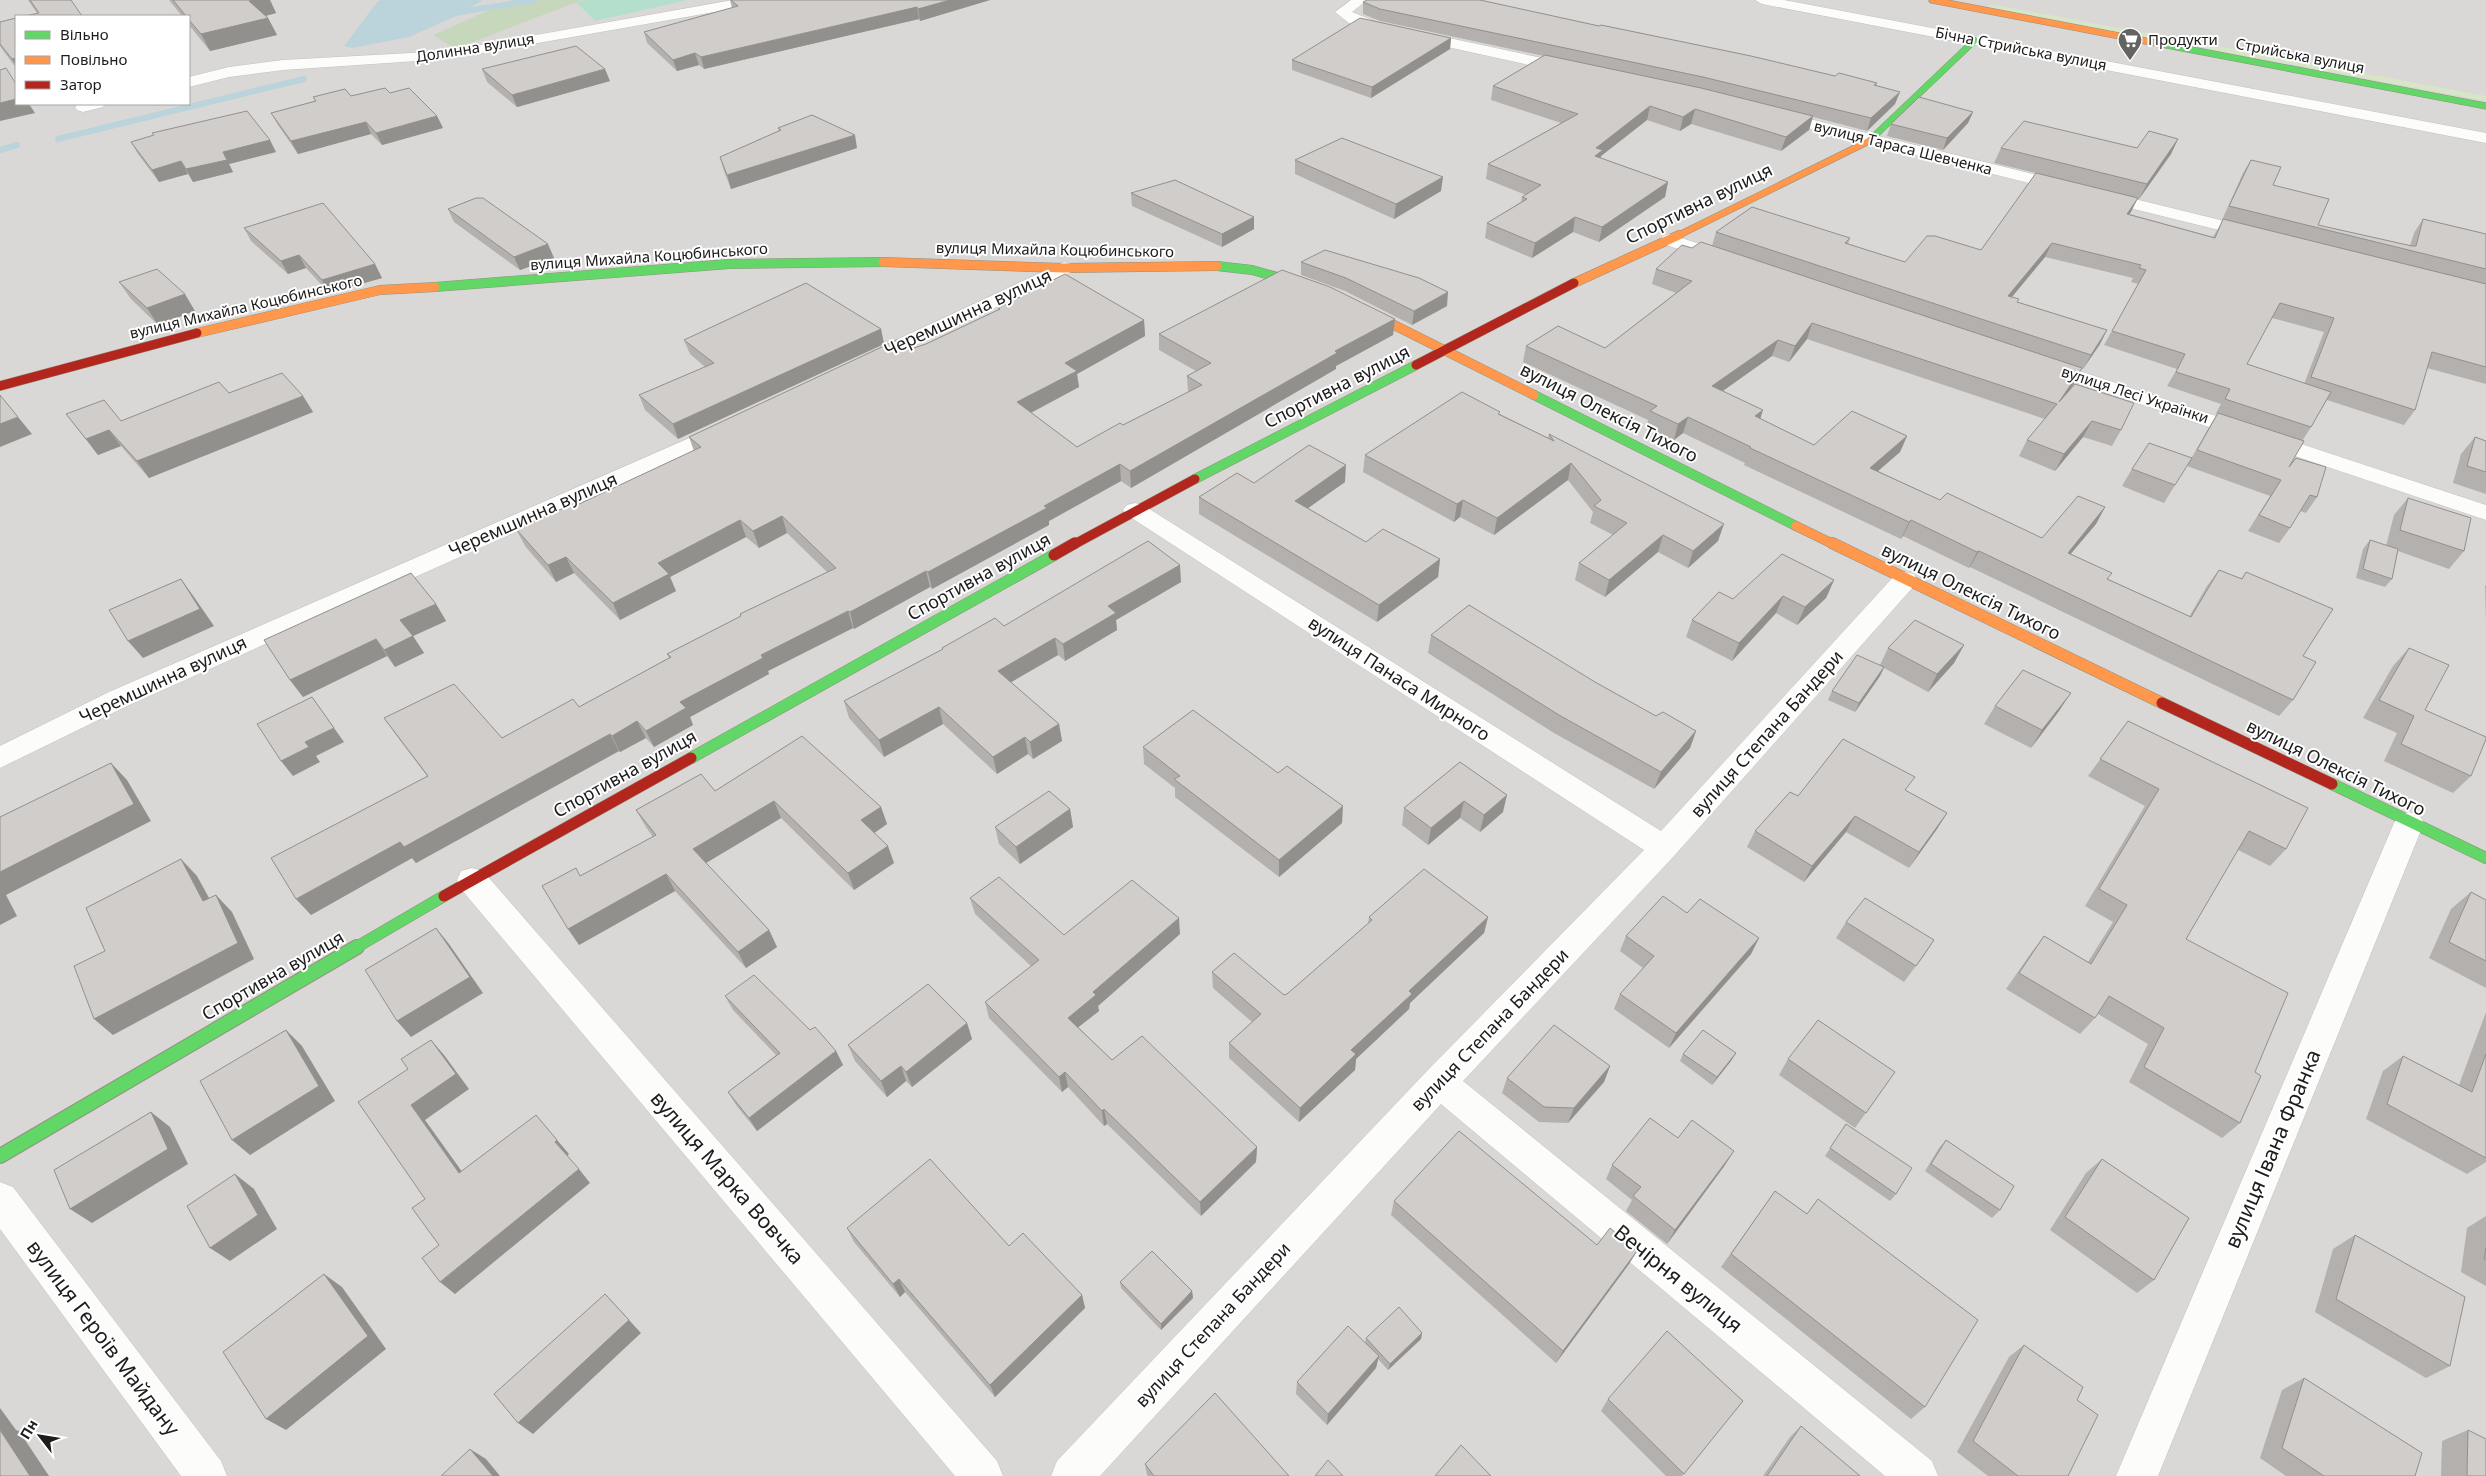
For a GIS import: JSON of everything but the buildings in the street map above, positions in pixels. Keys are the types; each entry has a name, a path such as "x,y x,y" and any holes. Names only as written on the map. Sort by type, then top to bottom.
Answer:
{"main road":[{"name":"Стрийська вулиця","path":"1932,0 2486,106"},
{"name":"Спортивна вулиця","path":"0,1156 472,880 1135,510 1446,350 1550,294 1669,240 1870,140 1975,40"},
{"name":"вулиця Михайла Коцюбинського","path":"0,386 236,322 380,290 530,281 729,264 891,262 1064,268 1233,266 1265,271 1319,290"},
{"path":"1346,301 1446,350"},
{"name":"вулиця Олексія Тихого","path":"1446,350 1905,580 2409,823 2486,858"}],"street":[{"name":"Долинна вулиця","path":"190,82 229,72 283,64 447,55 665,15 760,0"},
{"path":"1360,0 1342,12 1354,20 1375,27 1582,71"},
{"name":"Бічна Стрийська вулиця","path":"1762,0 2486,138"},
{"name":"вулиця Тараса Шевченка","path":"1756,111 2272,238"},
{"path":"1669,240 1744,265"},
{"name":"Черемшинна вулиця","path":"850,369 1064,268"},
{"name":"вулиця Лесі Українки","path":"2026,359 2486,513"},
{"name":"Черемшинна вулиця","path":"0,758 127,695 744,420"},
{"name":"вулиця Панаса Мирного","path":"1135,510 1664,848"},
{"name":"вулиця Степана Бандери","path":"1072,1476 1439,1082 1664,848 1905,580"},
{"name":"вулиця Івана Франка","path":"2137,1476 2409,823"},
{"name":"вулиця Марка Вовчка","path":"472,880 982,1476"},
{"name":"Вечірня вулиця","path":"1439,1082 1917,1476"},
{"name":"вулиця Героїв Майдану","path":"0,1199 206,1476"}],"shaded area":[{"path":"0,0 2486,0 2486,1476 0,1476"}],"green space":[{"path":"512,0 582,0 455,49 433,35"},
{"path":"586,0 688,0 595,21 576,2"},
{"path":"1990,4 2486,96 2486,101 1988,7"}],"water":[{"path":"483,0 454,17 409,37 352,48 344,46 378,1"}],"waterway":[{"path":"448,14 535,0"},
{"path":"58,139 304,79"},
{"path":"0,150 17,145"}],"traffic: fast":[{"path":"1869,141 1975,40"},
{"path":"2161,44 2486,106"},
{"path":"435,287 729,264 883,262"},
{"path":"1217,266 1252,270 1309,286"},
{"path":"1195,479 1416,365"},
{"path":"1534,395 1796,526"},
{"path":"691,758 1054,555"},
{"path":"2332,784 2486,858"},
{"path":"0,1156 444,896"}],"traffic: slow":[{"path":"1932,0 2161,44"},
{"path":"1574,283 1669,240 1869,141"},
{"path":"883,262 1064,268 1217,266"},
{"path":"197,333 380,290 435,287"},
{"path":"1360,308 1534,395"},
{"path":"1796,526 2162,703"}],"traffic: jam":[{"path":"1416,365 1574,283"},
{"path":"0,386 197,333"},
{"path":"1054,555 1195,479"},
{"path":"2162,703 2332,784"},
{"path":"444,896 691,758"}],"place":[{"name":"Продукти","path":"2130,61"}]}
